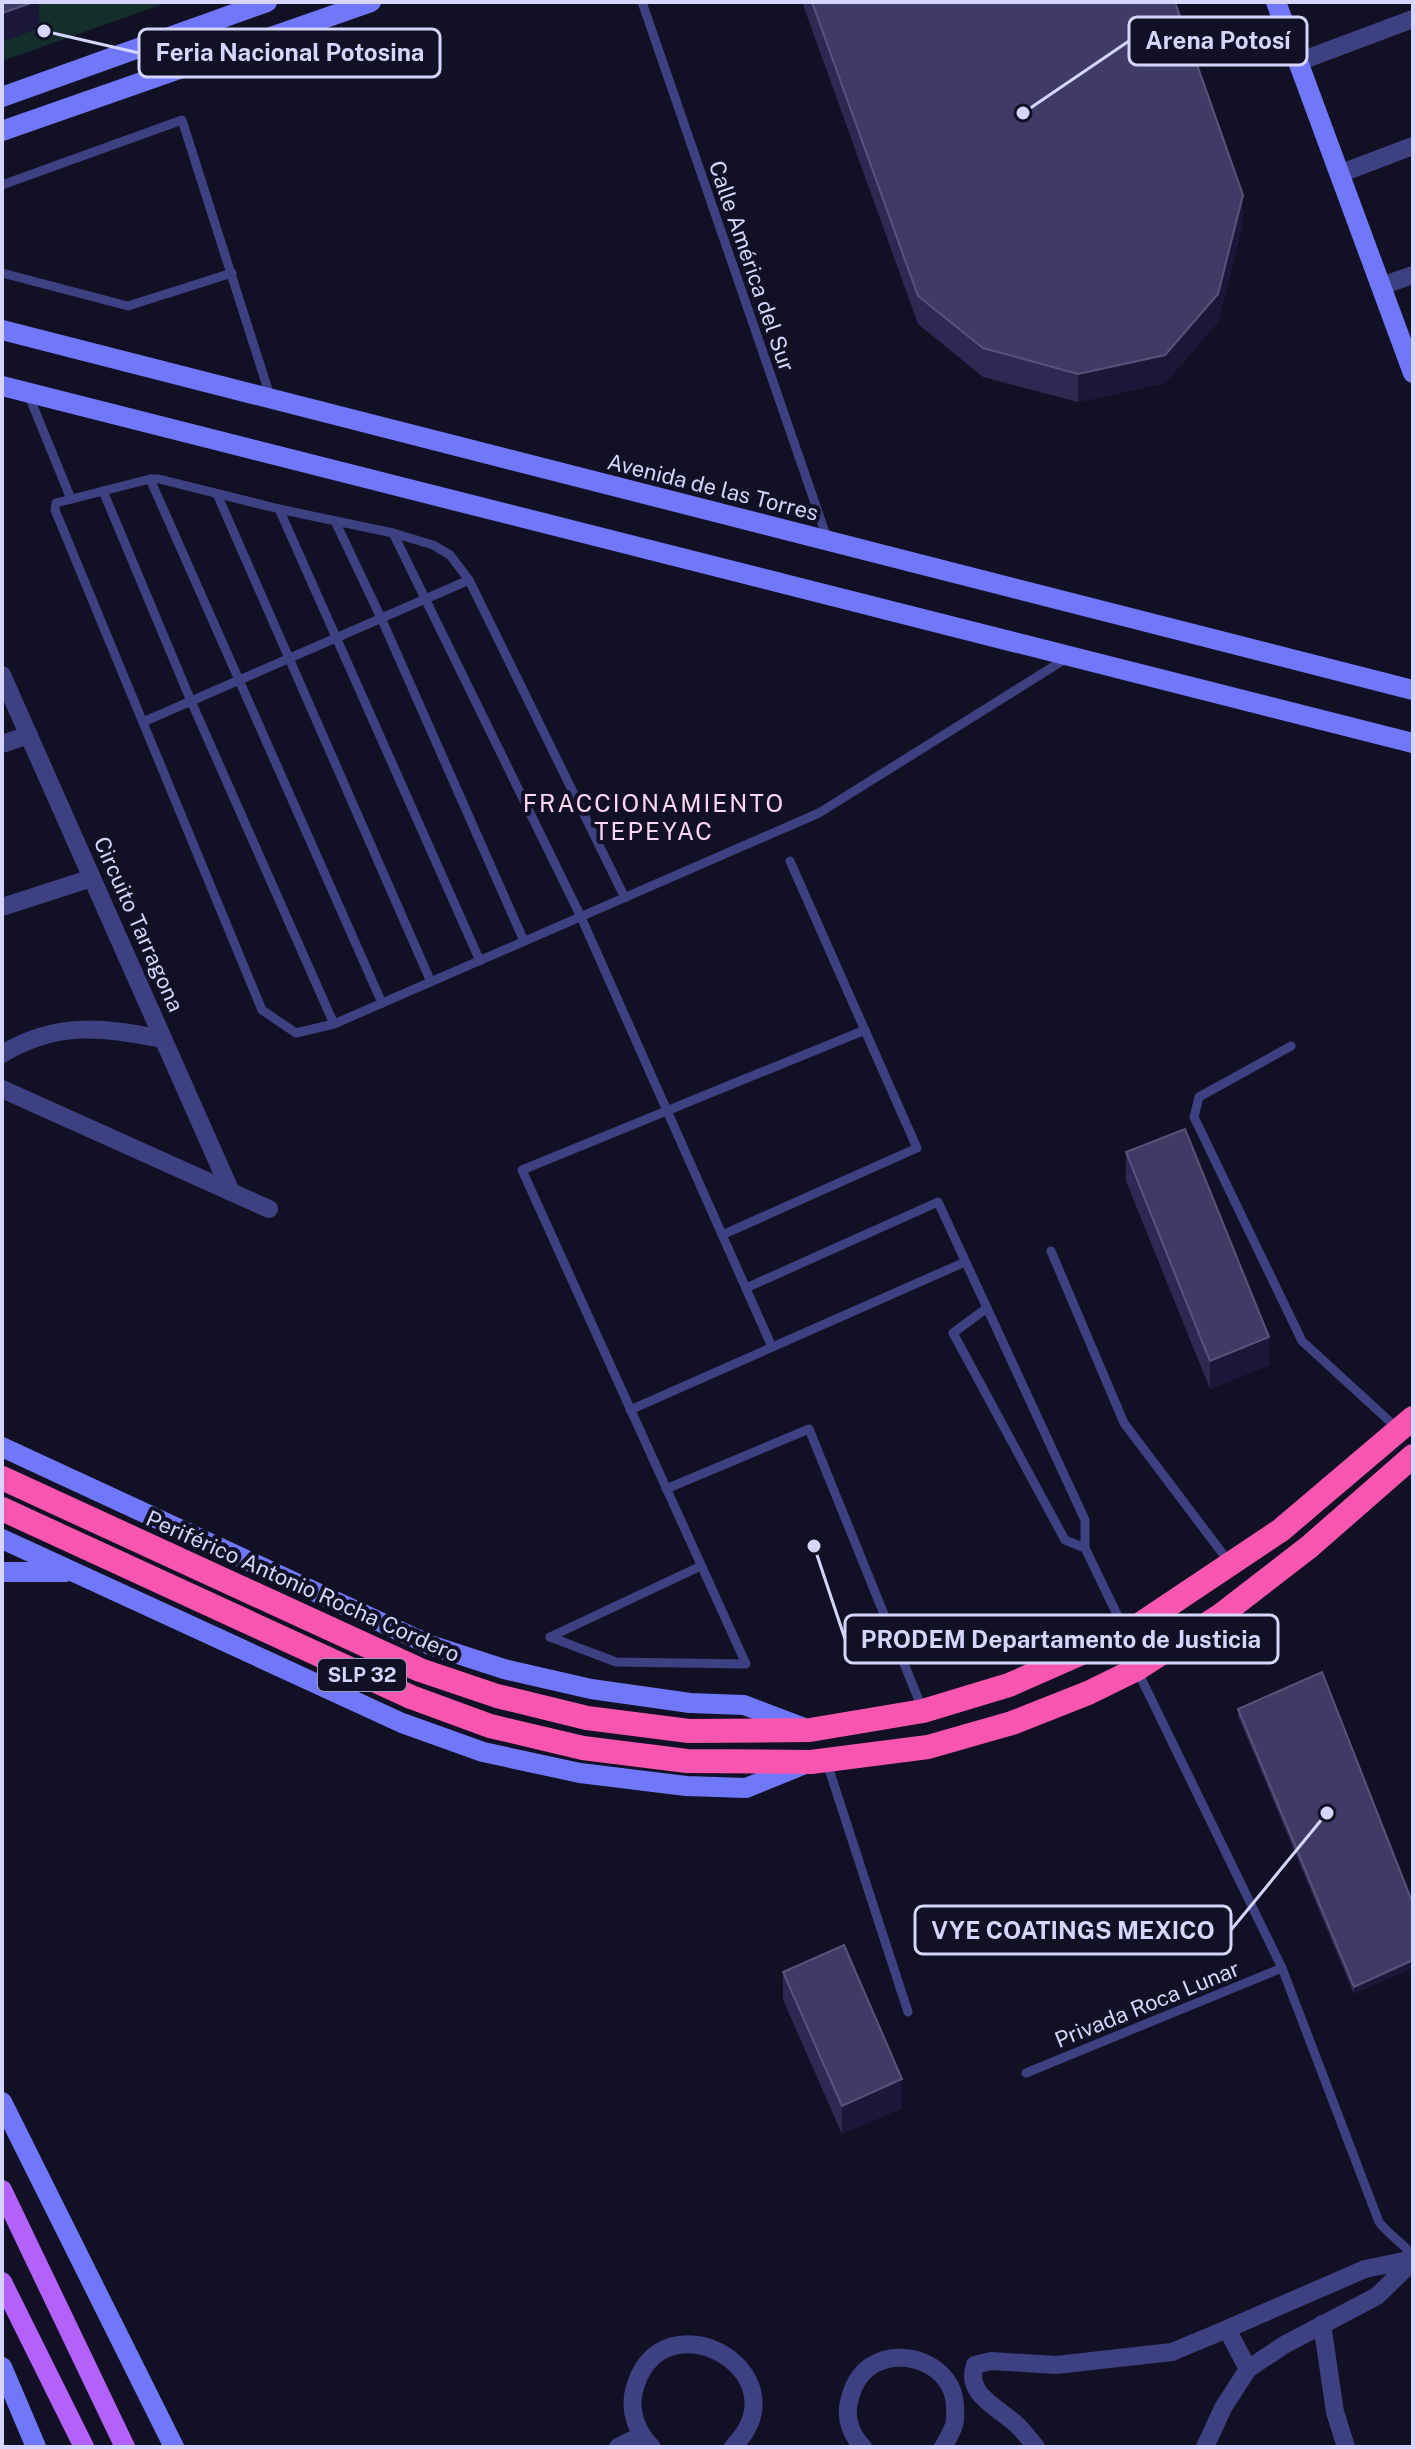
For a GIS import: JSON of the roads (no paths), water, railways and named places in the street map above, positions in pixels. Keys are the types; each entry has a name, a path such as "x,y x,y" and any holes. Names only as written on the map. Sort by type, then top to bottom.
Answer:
{"highway":[{"name":"Periférico Antonio Rocha Cordero","path":"2,1478 433,1675 497,1696 587,1718 689,1731 810,1730 923,1711 1009,1685 1127,1633 1281,1530 1406,1424"},
{"name":"SLP 32","path":"2,1509 411,1697 490,1726 583,1748 687,1761 819,1761 928,1747 1012,1723 1088,1693 1137,1669 1221,1615 1309,1547 1413,1456"}],"main road":[{"path":"2,97 267,2"},
{"path":"2,131 371,2"},
{"path":"1276,2 1413,373"},
{"name":"Avenida de las Torres","path":"2,330 1413,690"},
{"path":"2,386 1413,743"},
{"path":"2,1447 430,1645 504,1669 591,1689 690,1703 744,1705 810,1730"},
{"path":"2,1539 402,1723 483,1752 580,1773 686,1786 746,1788 819,1761"},
{"path":"2,1572 74,1572"},
{"path":"2,2102 174,2447"},
{"path":"2,2190 125,2447"},
{"path":"2,2282 84,2447"},
{"path":"2,2367 36,2447"}],"street":[{"path":"1298,62 1413,19"},
{"path":"1339,174 1413,146"},
{"path":"1381,286 1413,275"},
{"name":"Circuito Tarragona","path":"2,675 231,1192"},
{"path":"2,744 29,735"},
{"path":"2,907 92,878"},
{"path":"2,1054 25,1041 56,1032 121,1030 163,1039"},
{"path":"2,1089 269,1209"},
{"path":"863,2447 853,2437 847,2411 853,2385 871,2366 896,2357 947,2364 982,2361 1056,2365 1172,2352 1365,2269 1413,2258"},
{"path":"1205,2447 1223,2408 1248,2369 1284,2345 1377,2296 1413,2258"},
{"path":"1322,2324 1335,2412 1346,2447"},
{"path":"1227,2329 1248,2369"},
{"path":"618,2447 647,2441 633,2410 633,2396 642,2371 650,2361 673,2347 699,2344 712,2347 735,2361 749,2384 752,2410 749,2423 733,2447"},
{"path":"922,2360 942,2373 949,2384 955,2398 955,2423"},
{"path":"982,2361 975,2365 972,2374 975,2389 1020,2427 1036,2447"},
{"path":"943,2447 964,2403 972,2398 983,2398"}],"lane":[{"name":"Calle América del Sur","path":"642,2 828,541"},
{"path":"2,185 182,120 271,399"},
{"path":"2,273 128,306 232,273"},
{"path":"28,393 71,499"},
{"path":"150,479 382,1003"},
{"path":"625,898 469,580 450,555 433,545 393,533 159,479 56,503 55,510 262,1010 296,1033 334,1024 625,898 819,813 1070,656"},
{"path":"103,491 191,701 334,1024"},
{"path":"217,494 431,982"},
{"path":"279,509 480,961"},
{"path":"335,521 524,941"},
{"path":"393,533 581,917 772,1347"},
{"path":"143,722 469,580"},
{"path":"722,1235 917,1148 790,861"},
{"path":"701,1566 550,1637 616,1662 746,1664 522,1170 865,1030"},
{"path":"1291,1046 1199,1097 1194,1117 1302,1341 1406,1424"},
{"path":"746,1288 938,1202 1085,1520 1085,1548 1127,1633"},
{"path":"1051,1251 1124,1423 1230,1564"},
{"path":"630,1410 965,1262"},
{"path":"987,1308 953,1333 1065,1540 1085,1548"},
{"path":"666,1489 809,1429 923,1711"},
{"path":"1137,1669 1282,1968 1379,2222 1413,2258"},
{"path":"819,1761 908,2012"},
{"name":"Privada Roca Lunar","path":"1026,2073 1282,1968"}],"place":[{"name":"Feria Nacional Potosina","path":"44,31"},
{"name":"Arena Potosí","path":"1023,113"},
{"name":"PRODEM Departamento de Justicia","path":"814,1546"},
{"name":"VYE COATINGS MEXICO","path":"1327,1813"}],"district":[{"name":"FRACCIONAMIENTO TEPEYAC","path":"654,818"}]}
